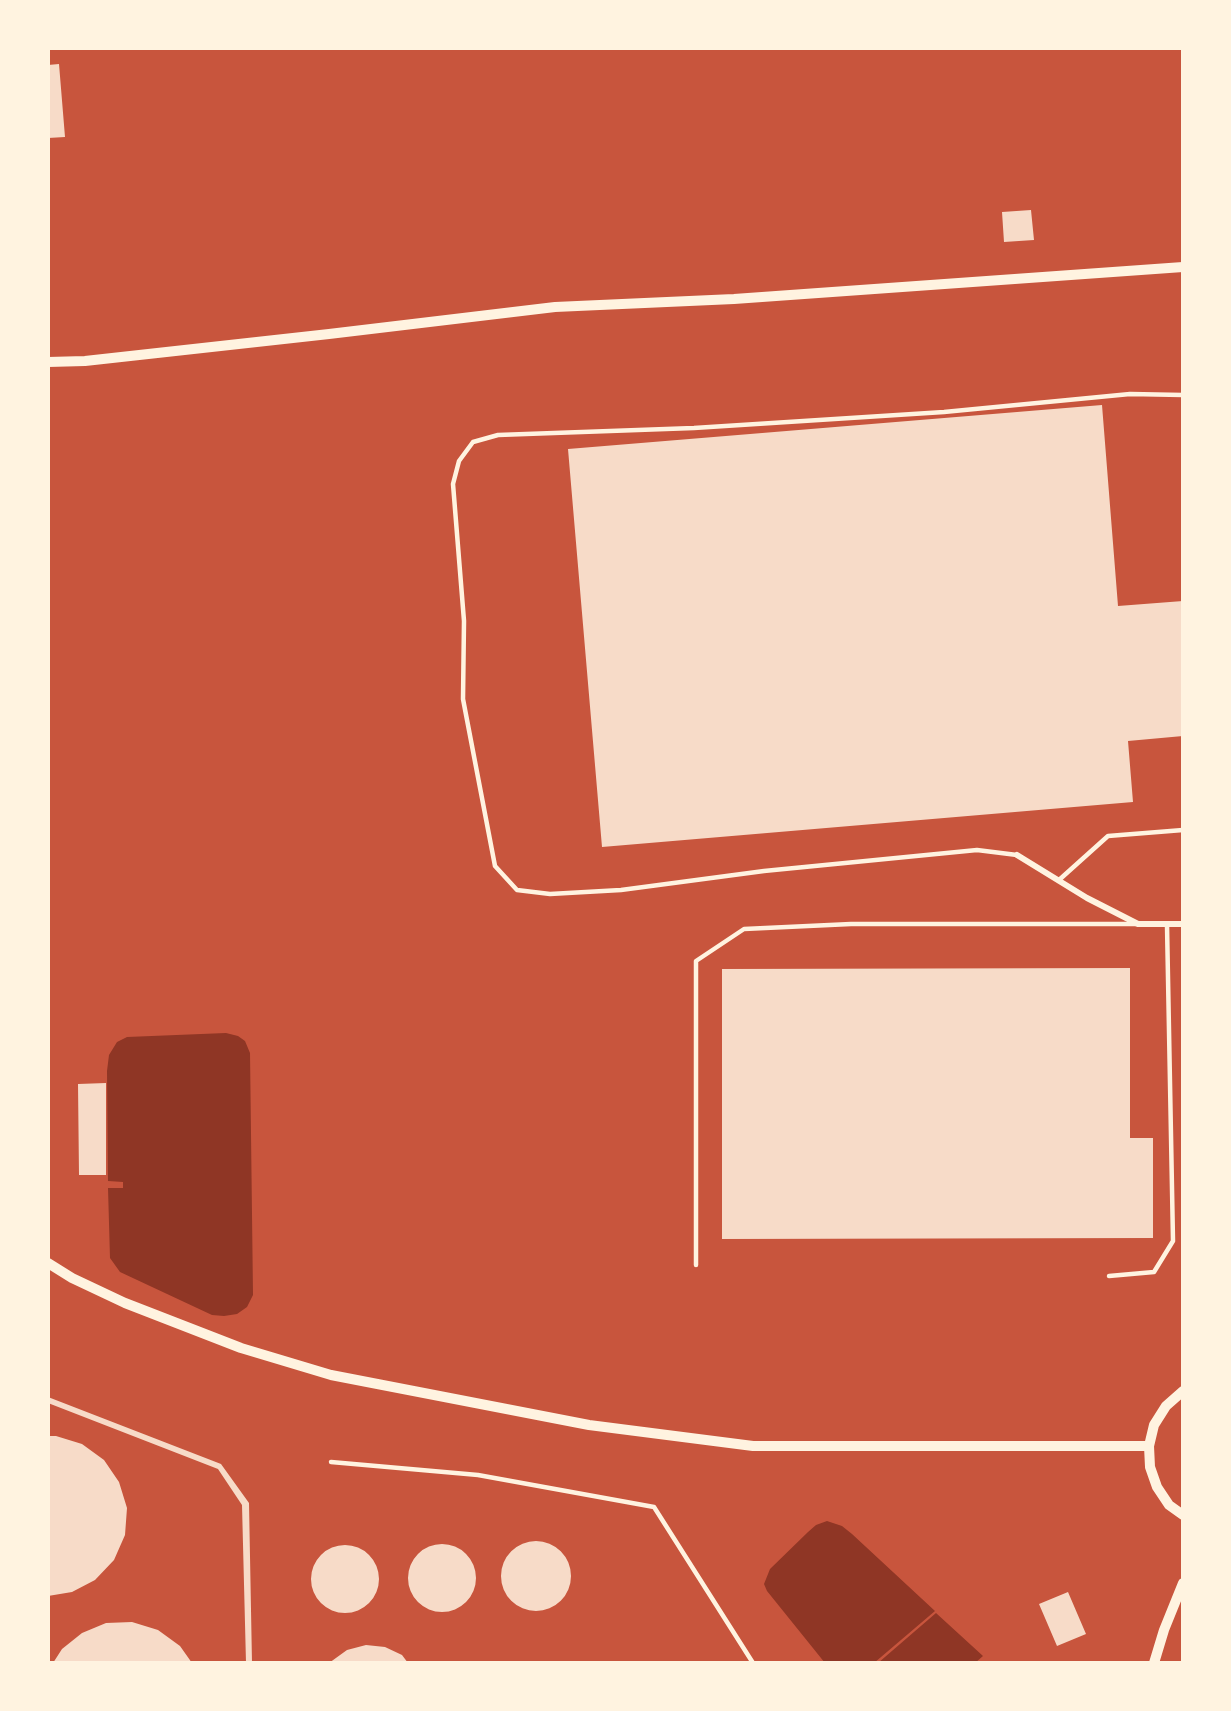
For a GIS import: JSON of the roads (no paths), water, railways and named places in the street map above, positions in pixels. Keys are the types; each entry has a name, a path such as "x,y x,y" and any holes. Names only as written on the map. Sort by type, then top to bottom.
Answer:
{"street":[{"path":"48,362 85,361 317,336 555,307 734,299 1183,267"},
{"path":"1017,855 1087,898 1138,924 1183,924"},
{"path":"48,1263 72,1278 125,1303 252,1352 331,1375 589,1425 753,1446 1149,1446"},
{"path":"1183,1391 1166,1406 1154,1425 1149,1446 1150,1467 1157,1487 1169,1505 1183,1515"},
{"path":"1154,1663 1164,1630 1183,1583"}],"lane":[{"path":"1017,855 977,850 764,871 621,890 550,894 517,890 495,866 463,699 464,621 453,484 459,461 473,442 498,435 694,428 944,412 1130,394 1183,395"},
{"path":"1059,880 1108,836 1183,830"},
{"path":"696,1265 696,961 744,929 851,924 1138,924"},
{"path":"1109,1276 1154,1272 1173,1241 1167,925"},
{"path":"331,1462 478,1475 654,1507 753,1663"}]}
